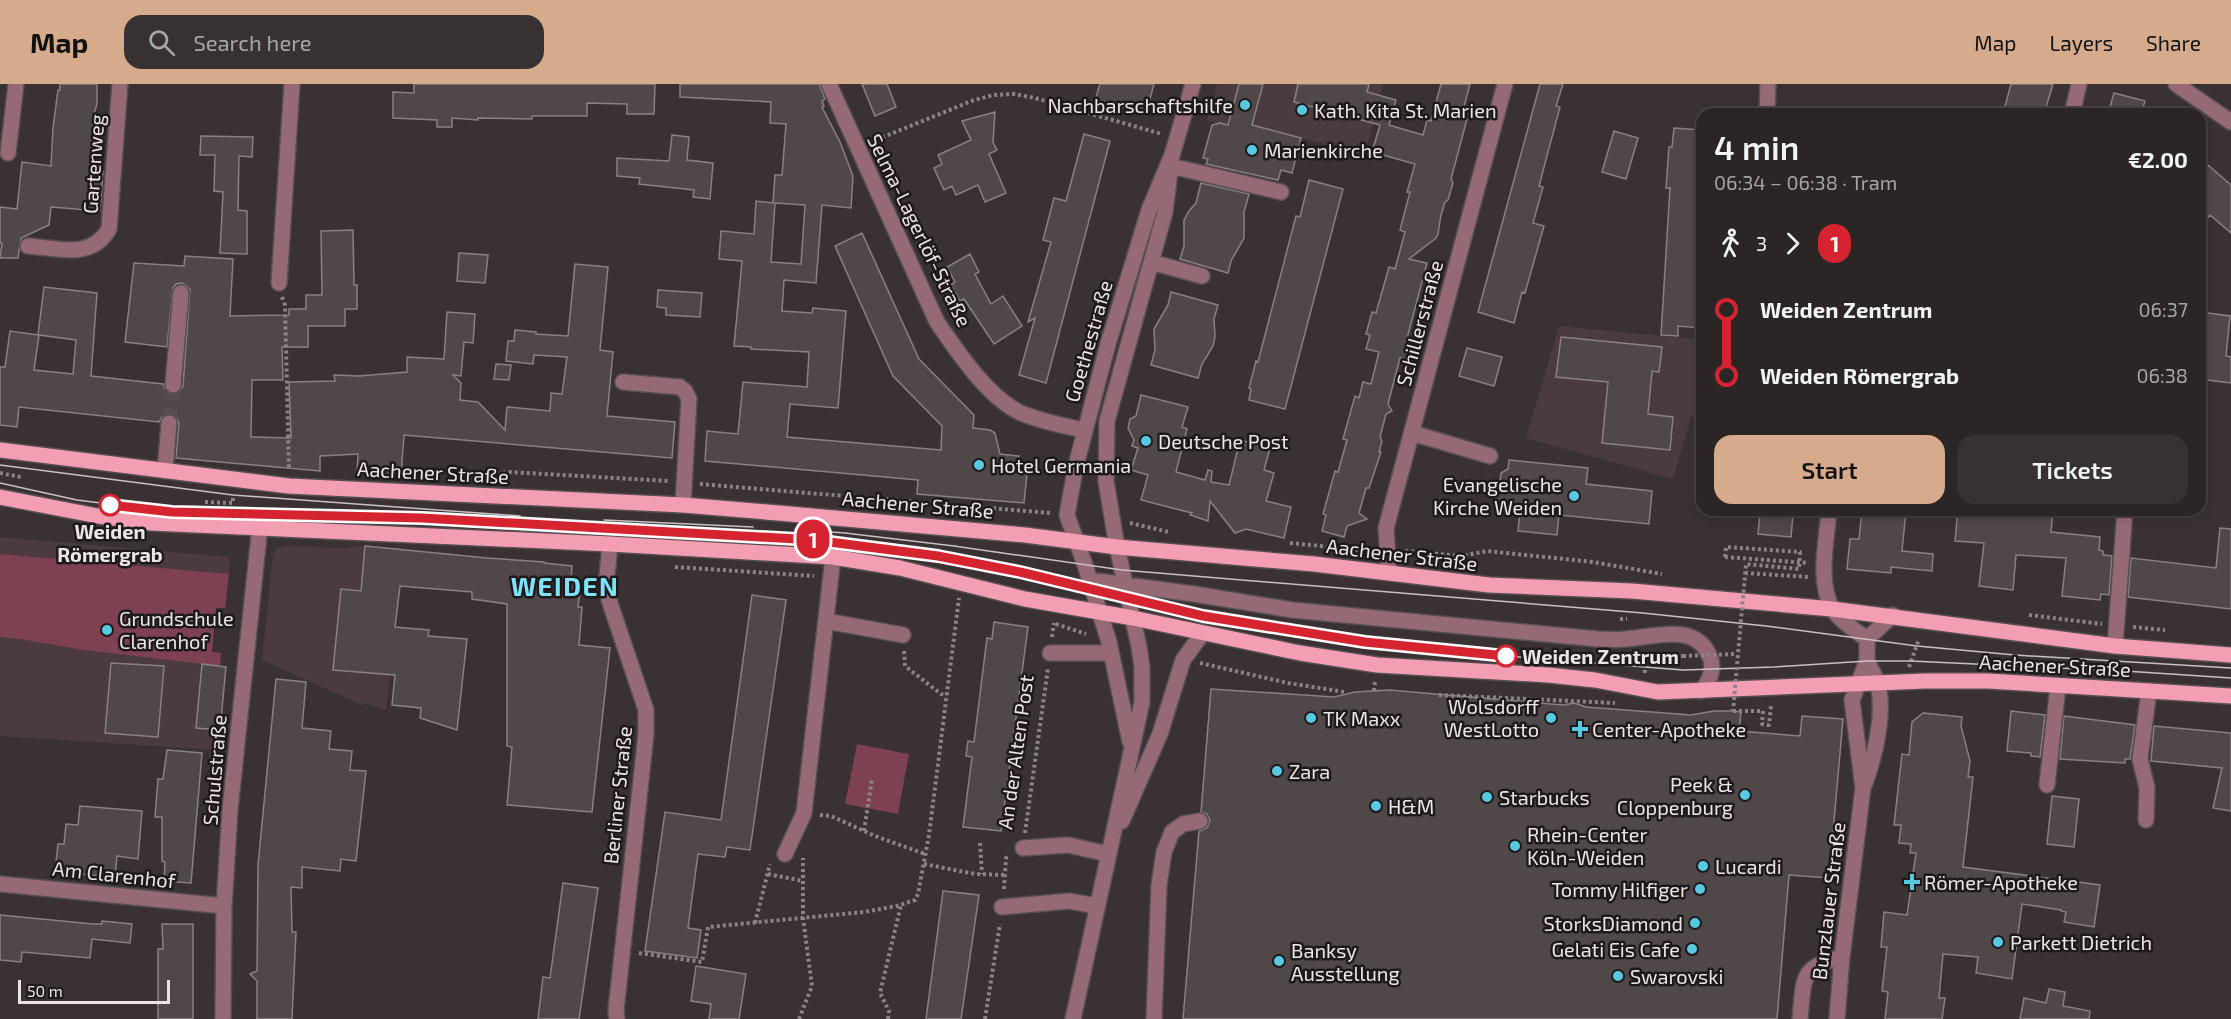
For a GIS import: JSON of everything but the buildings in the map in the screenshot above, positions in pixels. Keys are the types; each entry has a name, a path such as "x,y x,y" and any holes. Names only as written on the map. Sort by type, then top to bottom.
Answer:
{"main road":[{"name":"Aachener Straße","path":"0,450 289,486 683,506 1024,535 1077,543 1314,564 1489,585 1638,592 1832,609 1900,616 2115,646 2231,655"},
{"name":"Aachener Straße","path":"0,497 87,514 151,522 833,557 900,568 1025,599 1362,663 1526,673 1595,680 1658,692 1925,681 1988,681 2231,696"}],"street":[{"path":"8,153 16,84"},
{"name":"Gartenweg","path":"28,246 81,250 103,240 109,228 120,84"},
{"path":"279,284 292,84"},
{"name":"Selma-Lagerlöf-Straße","path":"829,84 937,322 955,349 991,391 1020,412 1084,430"},
{"name":"Goethestraße","path":"1099,612 1067,515 1084,430 1108,344 1149,210 1171,160 1193,84"},
{"name":"Schillerstraße","path":"1389,573 1386,528 1505,84"},
{"path":"1767,108 1768,84"},
{"path":"2073,108 2079,84"},
{"path":"2176,84 2231,122"},
{"path":"1171,160 1281,192"},
{"name":"Goethestraße","path":"1133,618 1117,547 1107,481 1107,421 1165,212 1171,160"},
{"path":"1151,262 1202,276"},
{"path":"173,385 181,292"},
{"path":"623,382 680,387 689,399 683,506"},
{"path":"165,471 169,423"},
{"path":"1412,433 1490,456"},
{"path":"1829,516 1824,578 1832,609 1867,639 1867,661 1857,684"},
{"name":"Aachener Straße","path":"2115,646 2125,516"},
{"name":"Schulstraße","path":"224,1019 224,906 230,810 260,526"},
{"name":"Berliner Straße","path":"610,544 607,576 609,600 646,710 646,734 622,950 617,1019"},
{"path":"785,854 804,813 833,557"},
{"path":"1089,580 1292,610 1598,639 1679,634 1700,641 1711,660 1710,678 1701,691"},
{"path":"1099,612 1110,647 1131,748"},
{"path":"1867,639 1900,616"},
{"path":"1073,1019 1142,702 1142,667 1133,618"},
{"path":"826,621 903,635"},
{"path":"1108,854 1160,734 1183,660 1202,634"},
{"path":"1050,653 1110,647"},
{"path":"1867,661 1878,683"},
{"name":"Bunzlauer Straße","path":"1837,1019 1842,957 1863,788 1874,757 1880,701 1878,683"},
{"name":"Bunzlauer Straße","path":"1857,684 1852,700 1863,788"},
{"path":"2047,785 2058,686"},
{"path":"2146,820 2147,788 2140,759 2149,691"},
{"path":"1154,1019 1159,885 1164,852 1172,832 1183,824 1200,821"},
{"path":"1023,848 1068,845 1108,854"},
{"name":"Am Clarenhof","path":"0,884 224,906"},
{"path":"1002,907 1069,901 1097,906"},
{"path":"1800,1019 1804,979 1811,969 1823,961 1842,957"}],"path":[{"path":"857,148 974,100 994,95 1014,94 1177,138"},
{"path":"279,284 285,305 290,476"},
{"path":"0,473 21,477"},
{"path":"1771,706 1769,725 1762,724 1763,711 1733,711 1746,564 1798,569 1800,552 1726,547 1725,557 1825,564"},
{"path":"1389,554 1411,551 1462,556 1487,551 1593,562 1666,575"},
{"path":"670,567 830,577"},
{"path":"1745,573 1786,576"},
{"path":"622,950 702,962 708,927 864,912 915,900 924,864 961,582"},
{"path":"948,598 969,604"},
{"path":"1900,616 1904,637 1921,639 1908,668 1925,668 1925,681"},
{"path":"1620,618 1627,619"},
{"path":"1043,621 1054,623 1110,647"},
{"name":"An der Alten Post","path":"985,1019 1002,907 1006,858 1023,848 1054,623"},
{"path":"903,635 905,666 945,695"},
{"path":"1645,658 1737,654"},
{"path":"1183,660 1345,692"},
{"path":"864,831 872,779"},
{"path":"804,813 831,816 925,854"},
{"path":"980,843 982,874"},
{"path":"755,922 773,852 803,856 803,918 813,986 799,1019"},
{"path":"924,864 982,874 1005,875"},
{"path":"768,874 803,881"},
{"path":"888,1019 889,1011 880,993 901,904"}],"shaded area":[{"name":"Kath. Kita St. Marien","path":"1217,84 1383,84 1380,96 1396,100 1388,127 1373,124 1365,155 1276,131 1239,129 1207,120"},
{"path":"1559,326 1696,339 1696,417 1691,417 1673,479 1526,438"},
{"name":"Grundschule Clarenhof","path":"0,537 230,557 225,608 216,608 212,652 221,653 220,666 226,666 218,750 0,736"},
{"path":"284,546 344,548 365,546 405,549 386,710 364,703 364,706 262,660 273,555 278,548"},
{"path":"0,554 229,574 225,608 216,608 212,652 221,653 220,666 84,650 0,637"},
{"path":"857,744 909,754 898,814 845,804"}],"tunnel":[{"path":"169,423 173,385"}],"tram line":[{"path":"0,465 233,495 520,516"},
{"path":"0,483 77,500 172,512 422,518 815,540 938,556 1021,572 1203,616 1366,642 1442,651 1683,670 1911,661 2231,678"},
{"name":"1","path":"110,505 172,512 422,518 814,540 938,556 1020,572 1203,616 1365,642 1506,656"},
{"path":"604,520 753,527"},
{"path":"804,530 954,546 1122,570 1643,613 1766,626 1917,646 2015,655 2231,668"}],"place":[{"name":"Nachbarschaftshilfe","path":"1245,105"},
{"name":"Kath. Kita St. Marien","path":"1302,110"},
{"name":"Marienkirche","path":"1252,150"},
{"name":"Deutsche Post","path":"1146,441"},
{"name":"Hotel Germania","path":"979,465"},
{"name":"Evangelische Kirche Weiden","path":"1574,496"},
{"name":"Weiden Römergrab","path":"110,505"},
{"name":"Grundschule Clarenhof","path":"107,630"},
{"name":"Weiden Zentrum","path":"1506,656"},
{"name":"TK Maxx","path":"1311,718"},
{"name":"Wolsdorff WestLotto","path":"1551,718"},
{"name":"Center-Apotheke","path":"1580,729"},
{"name":"Zara","path":"1277,771"},
{"name":"Peek & Cloppenburg","path":"1745,795"},
{"name":"Starbucks","path":"1487,797"},
{"name":"H&M","path":"1376,806"},
{"name":"Rhein-Center Köln-Weiden","path":"1515,846"},
{"name":"Lucardi","path":"1703,866"},
{"name":"Römer-Apotheke","path":"1912,882"},
{"name":"Tommy Hilfiger","path":"1700,889"},
{"name":"StorksDiamond","path":"1695,923"},
{"name":"Parkett Dietrich","path":"1998,942"},
{"name":"Gelati Eis Cafe","path":"1692,949"},
{"name":"Banksy Ausstellung","path":"1279,961"},
{"name":"Swarovski","path":"1618,976"}],"district":[{"name":"WEIDEN","path":"565,585"}]}
